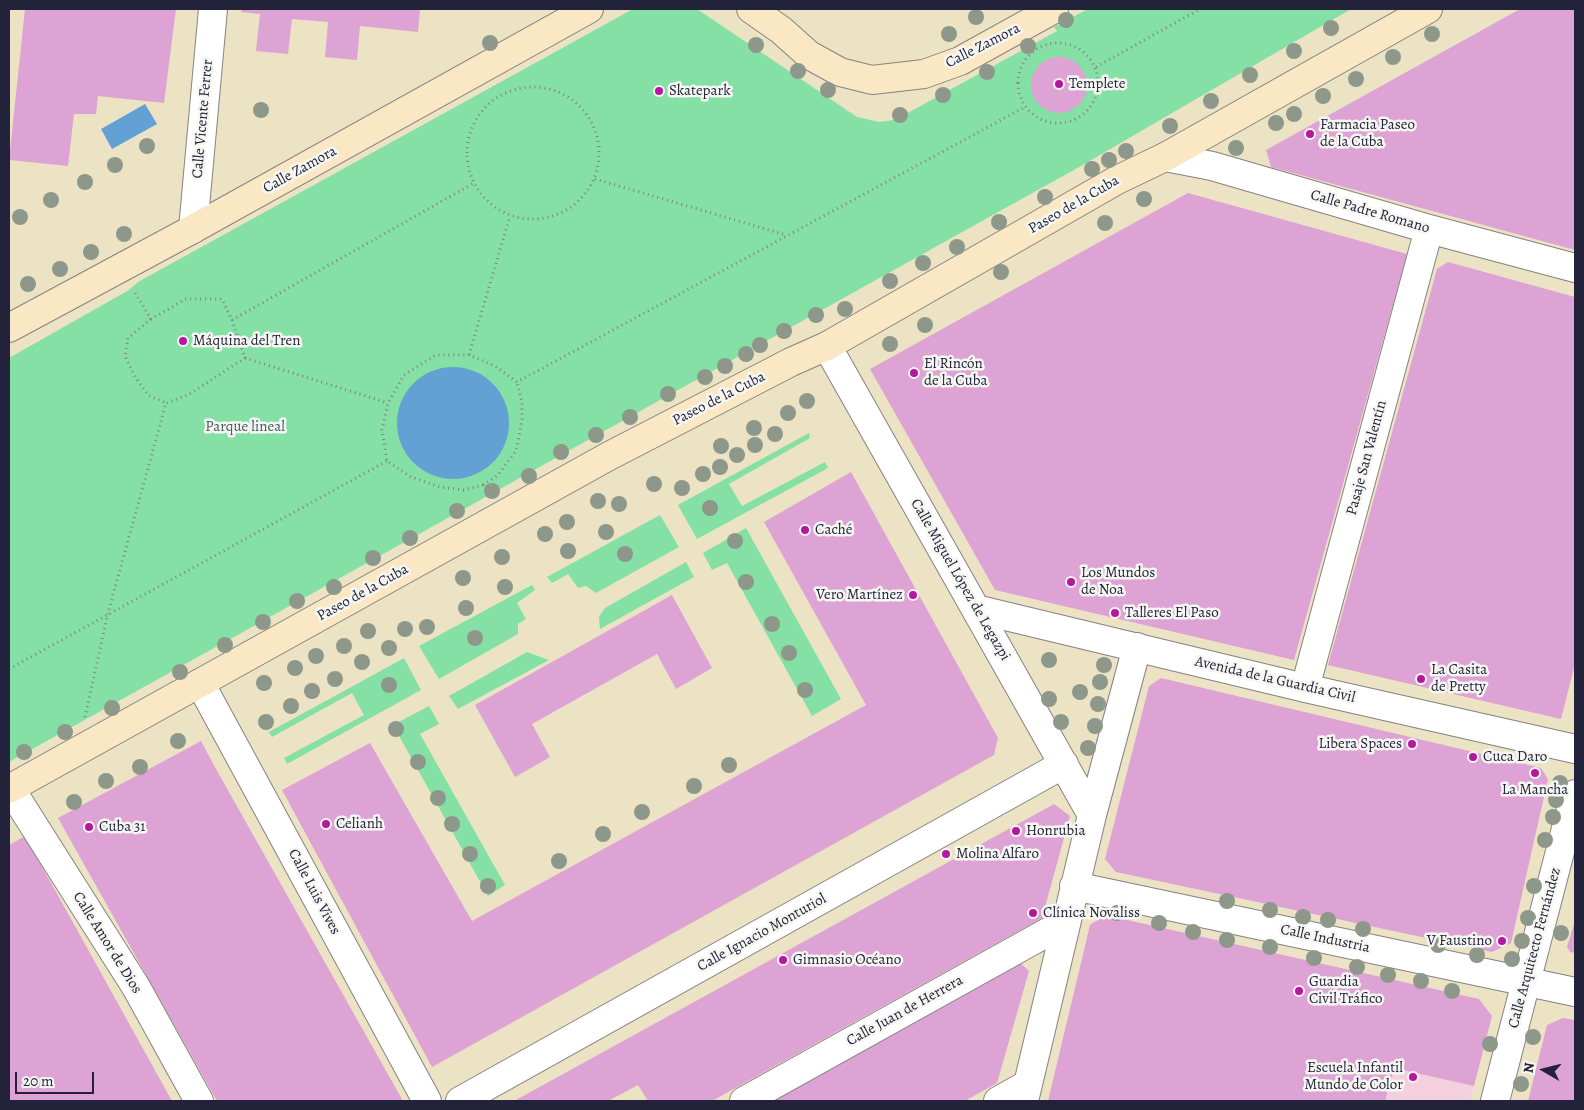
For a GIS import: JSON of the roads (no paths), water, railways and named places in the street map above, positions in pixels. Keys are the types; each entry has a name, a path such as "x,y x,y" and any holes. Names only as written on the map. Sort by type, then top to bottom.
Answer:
{"main road":[{"name":"Calle Zamora","path":"9,328 193,229 589,9"},
{"name":"Calle Zamora","path":"751,9 781,30 809,55 840,72 872,80 924,74 960,61 1054,9"},
{"name":"Paseo de la Cuba","path":"10,789 609,456 827,346 1117,180 1165,157 1428,9"}],"street":[{"name":"Calle Vicente Ferrer","path":"193,229 213,9"},
{"name":"Calle Padre Romano","path":"1165,157 1212,166 1429,229 1575,268"},
{"name":"Pasaje San Valentín","path":"1305,688 1429,229"},
{"name":"Calle Miguel López de Legazpi","path":"827,346 1092,815"},
{"name":"Avenida de la Guardia Civil","path":"976,609 1305,688 1575,749"},
{"path":"998,1101 1026,1093 1074,886 1137,647"},
{"name":"Calle Luis Vives","path":"200,683 427,1101"},
{"name":"Calle Ignacio Monturiol","path":"460,1101 1064,764"},
{"name":"Calle Amor de Dios","path":"10,789 136,987 199,1101"},
{"name":"Calle Arquitecto Fernández","path":"1495,1101 1575,794"},
{"name":"Calle Industria","path":"1074,886 1575,992"},
{"name":"Calle Juan de Herrera","path":"744,1101 1066,922"}],"water":[{"path":"145,104 157,124 112,149 101,129"},
{"path":"453,367 474,371 493,383 505,402 509,423 505,444 493,463 474,475 453,479 432,475 413,463 401,444 397,423 401,402 413,383 432,371"}],"place":[{"name":"Templete","path":"1059,84"},
{"name":"Skatepark","path":"659,91"},
{"name":"Farmacia Paseo de la Cuba","path":"1310,134"},
{"name":"Máquina del Tren","path":"183,341"},
{"name":"El Rincón de la Cuba","path":"914,373"},
{"name":"Caché","path":"805,530"},
{"name":"Los Mundos de Noa","path":"1071,582"},
{"name":"Vero Martínez","path":"913,595"},
{"name":"Talleres El Paso","path":"1115,613"},
{"name":"La Casita de Pretty","path":"1421,679"},
{"name":"Libera Spaces","path":"1412,744"},
{"name":"Cuca Daro","path":"1473,757"},
{"name":"La Mancha","path":"1535,773"},
{"name":"Celianh","path":"326,824"},
{"name":"Cuba 31","path":"89,827"},
{"name":"Honrubia","path":"1016,831"},
{"name":"Molina Alfaro","path":"946,854"},
{"name":"Clínica Novaliss","path":"1033,913"},
{"name":"V Faustino","path":"1502,941"},
{"name":"Gimnasio Océano","path":"783,960"},
{"name":"Guardia Civil Tráfico","path":"1299,991"},
{"name":"Escuela Infantil Mundo de Color","path":"1413,1077"}],"park label":[{"name":"Parque lineal","path":"245,427"}]}
